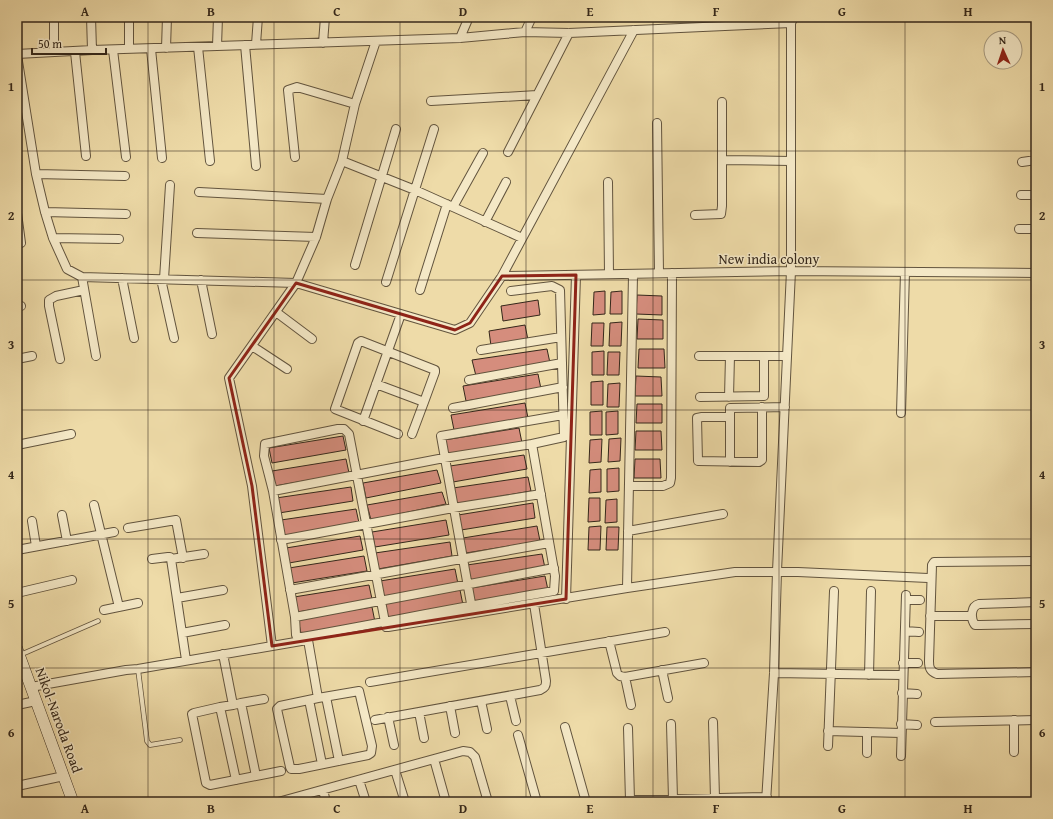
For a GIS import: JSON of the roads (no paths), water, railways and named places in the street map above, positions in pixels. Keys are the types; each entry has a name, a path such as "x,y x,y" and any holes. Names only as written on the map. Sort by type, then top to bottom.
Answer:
{"main road":[{"name":"Nikol-Naroda Road","path":"18,652 73,802"}],"street":[{"path":"54,17 54,52"},
{"path":"91,17 92,50"},
{"path":"129,17 129,49"},
{"path":"166,48 167,17"},
{"path":"217,46 218,17"},
{"path":"256,44 258,17"},
{"path":"323,43 325,17"},
{"path":"460,38 469,17"},
{"path":"525,32 532,17"},
{"path":"628,728 630,800 716,798 767,800 774,673 777,572 791,271 790,161 792,20 569,33 525,32 460,38 92,50 17,55 36,174 53,238 67,269 82,277 296,283 455,330 470,323 502,276 634,30"},
{"path":"508,152 569,33"},
{"path":"272,646 252,486 229,378 296,283 316,237 327,199 342,161 355,104 376,41"},
{"path":"245,45 256,166"},
{"path":"198,47 210,161"},
{"path":"151,49 162,158"},
{"path":"113,50 126,157"},
{"path":"75,52 86,156"},
{"path":"295,157 288,90 297,87 355,104"},
{"path":"431,100 537,95"},
{"path":"695,215 721,214 722,102"},
{"path":"657,123 659,273"},
{"path":"386,282 434,128"},
{"path":"355,265 396,129"},
{"path":"1036,138 1036,157"},
{"path":"420,290 450,206 483,153"},
{"path":"722,160 790,161"},
{"path":"1022,162 1036,160"},
{"path":"342,161 415,190 522,238"},
{"path":"36,174 125,176"},
{"path":"486,222 506,182"},
{"path":"608,182 609,274"},
{"path":"170,185 162,279 174,338"},
{"path":"198,192 327,199"},
{"path":"1020,195 1036,195"},
{"path":"45,212 126,214"},
{"path":"17,213 21,243"},
{"path":"1019,229 1036,229"},
{"path":"197,233 316,237"},
{"path":"53,238 119,239"},
{"name":"New india colony","path":"502,276 791,271 1036,273"},
{"path":"901,413 905,272"},
{"path":"629,486 663,486 670,483 672,273"},
{"path":"627,588 633,274"},
{"path":"566,598 576,275"},
{"path":"82,277 96,356"},
{"path":"122,278 134,338"},
{"path":"201,280 212,334"},
{"path":"273,491 444,458 532,444 564,437 560,290 552,286 511,291"},
{"path":"60,359 49,306 50,300 56,296 84,290"},
{"path":"276,312 312,339"},
{"path":"363,421 401,314"},
{"path":"481,350 561,337"},
{"path":"398,434 336,410 334,407 359,342 361,341 435,370 435,374 412,434"},
{"path":"252,346 287,369"},
{"path":"17,359 32,356"},
{"path":"699,356 787,356"},
{"path":"729,397 730,356"},
{"path":"700,397 764,396 764,356"},
{"path":"469,380 562,363"},
{"path":"376,384 424,402"},
{"path":"453,408 563,386"},
{"path":"729,417 697,418 698,461 759,462 762,460 762,407"},
{"path":"730,462 729,409 784,407"},
{"path":"472,609 441,436 563,415"},
{"path":"338,429 344,429 349,434 385,625 302,637 296,635 295,616 273,491 264,456 265,444 338,429"},
{"path":"17,445 70,434"},
{"path":"31,687 308,640 472,609 554,591 554,568 532,444"},
{"path":"281,540 453,508 541,494"},
{"path":"94,505 119,607"},
{"path":"628,531 723,514"},
{"path":"62,516 67,541"},
{"path":"128,528 176,520 183,558"},
{"path":"32,521 36,546"},
{"path":"17,550 114,532"},
{"path":"290,590 376,573 549,543"},
{"path":"152,559 168,557 171,559 183,558 204,554"},
{"path":"171,559 186,660"},
{"path":"1036,561 934,562 932,565 929,661 929,668 937,674 1036,672"},
{"path":"295,616 554,568"},
{"path":"472,609 534,604 735,572 777,572 928,578"},
{"path":"17,593 72,580"},
{"path":"177,598 223,590"},
{"path":"828,746 834,591"},
{"path":"870,675 872,591"},
{"path":"901,756 906,597 920,600"},
{"path":"1036,602 979,604 972,608 972,621 975,625 1036,624"},
{"path":"104,610 138,603"},
{"path":"375,720 510,696 544,688 546,686 546,681 534,604"},
{"path":"930,616 972,616"},
{"path":"182,633 225,625"},
{"path":"905,631 919,632"},
{"path":"370,682 665,632"},
{"path":"308,640 339,761"},
{"path":"609,641 617,673 620,676 625,677 704,663"},
{"path":"223,654 256,776"},
{"path":"904,663 918,663"},
{"path":"662,670 668,698"},
{"path":"774,673 903,675"},
{"path":"625,677 630,705"},
{"path":"359,691 372,746 371,753 368,755 299,769 291,769 277,711 278,707 322,697 359,691"},
{"path":"902,693 917,694"},
{"path":"510,696 516,721"},
{"path":"264,699 192,714 206,783 210,784 236,780 281,771"},
{"path":"309,700 322,764"},
{"path":"17,705 36,701"},
{"path":"481,701 486,729"},
{"path":"450,706 455,733"},
{"path":"220,707 236,780"},
{"path":"419,712 424,738"},
{"path":"388,717 394,745"},
{"path":"1014,720 1014,752"},
{"path":"935,722 1036,720"},
{"path":"713,722 716,798"},
{"path":"671,724 673,799"},
{"path":"901,724 917,725"},
{"path":"566,727 586,802"},
{"path":"828,731 901,733"},
{"path":"866,753 867,732"},
{"path":"518,735 537,802"},
{"path":"279,802 463,751 470,752 475,757 488,802"},
{"path":"434,759 446,802"},
{"path":"395,770 405,802"},
{"path":"17,786 64,776"},
{"path":"359,780 366,802"},
{"path":"323,790 326,802"},
{"path":"17,798 18,802"}],"lane":[{"path":"18,652 98,621"},
{"path":"138,669 147,741 150,745 180,740"}]}
